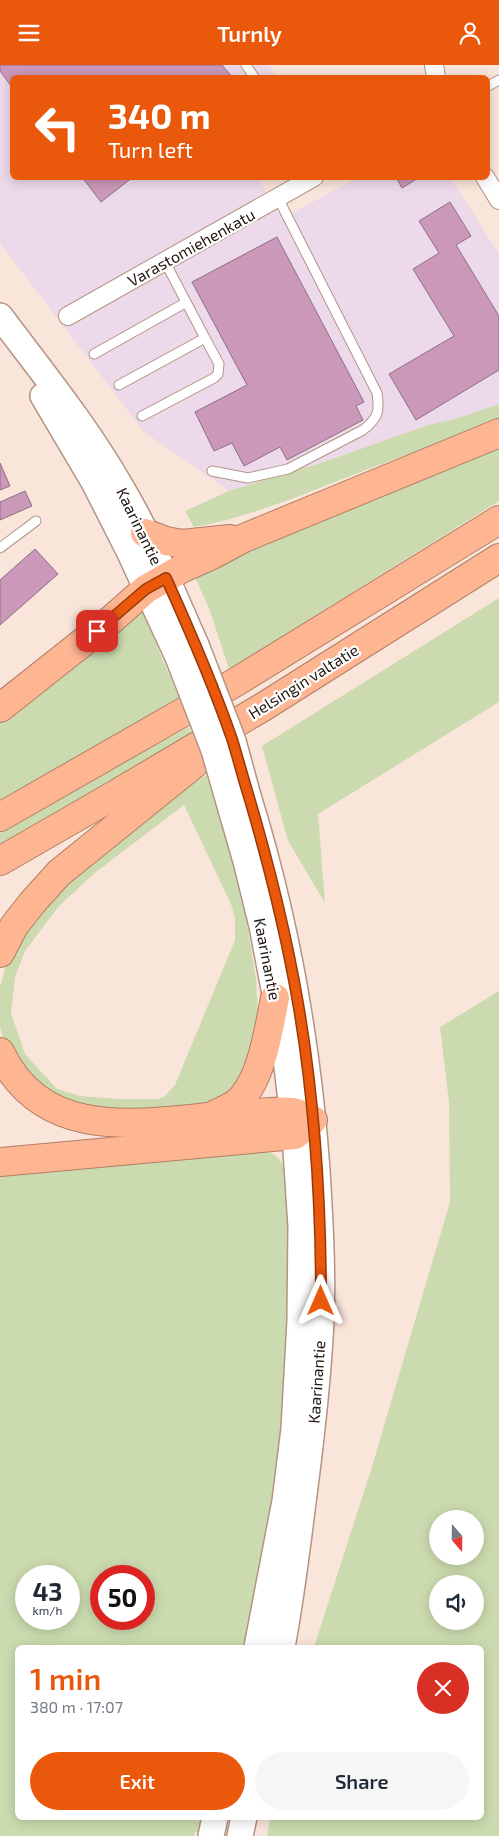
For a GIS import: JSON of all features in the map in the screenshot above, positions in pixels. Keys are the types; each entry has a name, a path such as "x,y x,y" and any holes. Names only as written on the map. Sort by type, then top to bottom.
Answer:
{"highway":[{"path":"0,708 156,584 183,568 244,538 499,433"},
{"name":"Helsingin valtatie","path":"0,817 236,682 499,520"},
{"path":"145,533 166,541 182,544 244,538"},
{"name":"Helsingin valtatie","path":"0,861 263,707 499,558"},
{"path":"0,953 14,926 59,873 263,707"},
{"path":"214,1115 236,1103 242,1097 256,1073 267,1037 275,998"},
{"path":"0,1052 14,1074 28,1090 45,1104 64,1114 82,1119 131,1123 214,1115 300,1122"},
{"path":"0,1161 300,1122"}],"main road":[{"name":"Kaarinantie","path":"0,316 91,437 122,488 145,533 156,584 187,651 214,750 266,853 288,950 302,1025 300,1321 294,1429 285,1501 257,1645"},
{"name":"Kaarinantie","path":"0,323 95,484 129,551 156,584"},
{"name":"Kaarinantie","path":"240,803 246,861 260,918 320,1225 321,1320 313,1429 294,1579 282,1645"},
{"path":"211,1836 214,1820"},
{"path":"240,1836 243,1820"}],"street":[{"name":"Varastomiehenkatu","path":"68,316 309,180"},
{"path":"487,180 499,200"}],"lane":[{"path":"212,471 248,478 288,469 363,430 374,421 380,407 377,393 278,198"},
{"path":"142,416 214,378 218,374 219,364 185,303 165,262"},
{"path":"94,353 185,303"},
{"path":"119,385 205,338"},
{"path":"0,548 36,521"}],"shaded area":[{"path":"0,65 270,65 274,75 10,75 10,180 262,180 260,181 282,218 354,180 452,180 499,254 499,404 455,419 428,425 324,462 229,491 144,432 0,243"}],"green space":[{"path":"499,404 499,424 375,466 277,504 215,523 194,527 185,511 229,491 324,462 428,425 455,419"},
{"path":"499,441 499,501 229,669 209,608 192,571"},
{"path":"499,598 499,702 318,814 325,903 288,841 262,746"},
{"path":"142,610 179,698 0,800 0,718"},
{"path":"189,727 193,738 0,847 0,830"},
{"path":"206,775 229,830 256,979 258,1016 250,1065 228,1095 194,1110 82,1108 61,1102 11,1057 3,1038 0,1026 0,987 8,958 42,905 113,839","holes":["184,805 231,904 235,918 235,940 175,1085 165,1096 158,1099 118,1099 80,1096 57,1089 25,1054 11,1013 15,977 25,951 59,906 96,872"]},
{"path":"499,991 499,1836 267,1836 270,1820 484,1820 484,1645 315,1645 371,1470 450,1202 449,1102 440,1027"},
{"path":"263,1150 278,1158 287,1172 288,1352 277,1488 245,1645 15,1645 15,1820 208,1820 205,1832 195,1832 194,1836 0,1836 0,1172"}],"building":[{"path":"0,65 222,65 230,75 10,75 10,84 0,71"},
{"path":"84,180 129,180 101,202"},
{"path":"398,180 415,180 402,188"},
{"path":"450,202 471,236 456,245 499,316 499,370 416,420 389,374 454,336 413,269 439,253 419,221"},
{"path":"277,237 364,402 356,406 363,420 287,460 280,447 244,466 232,443 214,451 195,412 247,385 192,282"},
{"path":"0,463 10,486 0,490"},
{"path":"25,491 32,506 0,520 0,502"},
{"path":"35,549 58,574 0,625 0,580"}],"route":[{"path":"97,631 146,589 166,578 196,645 232,741 266,853 282,923 303,1033 313,1120 320,1225 321,1301"}]}
